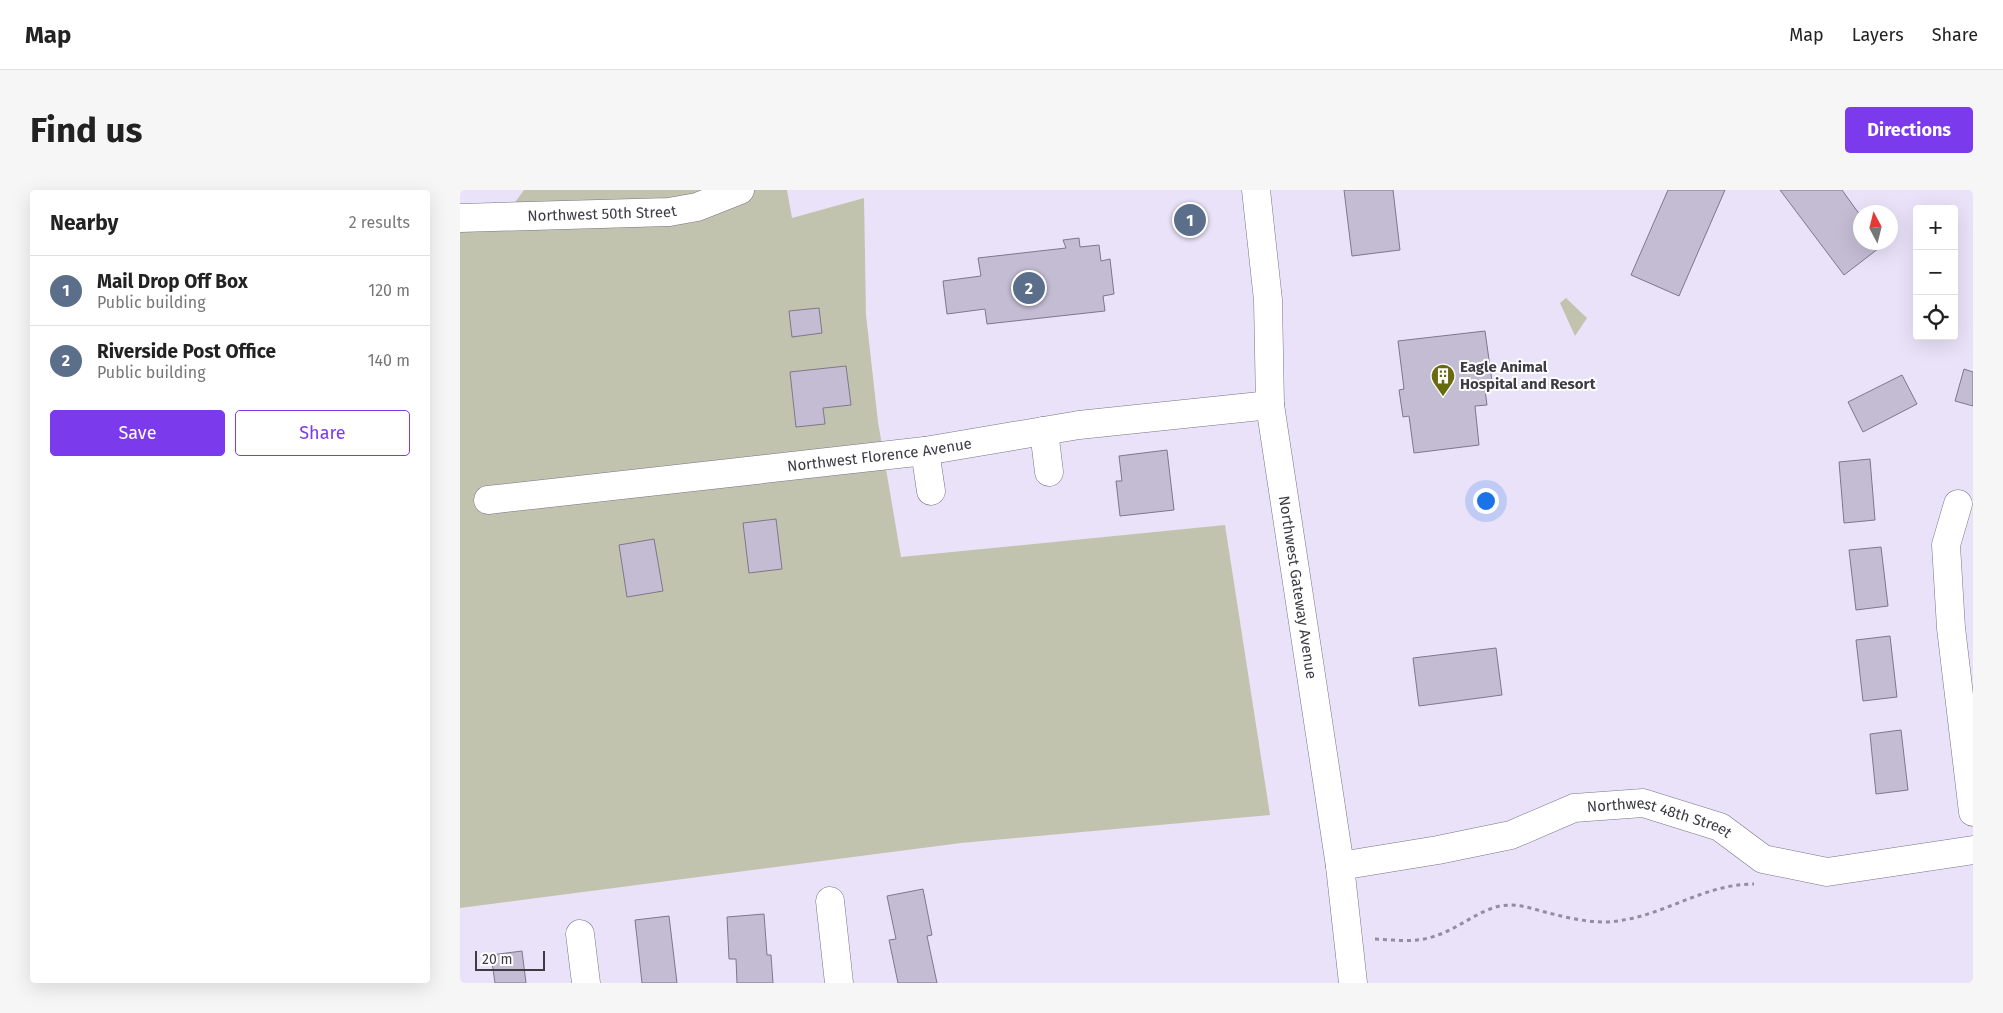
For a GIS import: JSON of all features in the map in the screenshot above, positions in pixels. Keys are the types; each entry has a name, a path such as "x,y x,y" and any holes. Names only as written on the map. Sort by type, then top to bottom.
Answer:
{"street":[{"name":"Northwest 50th Street","path":"460,218 669,212 697,207 740,190"},
{"name":"Northwest Gateway Avenue","path":"1256,190 1268,300 1270,405 1340,866 1353,983"},
{"name":"Northwest Florence Avenue","path":"488,500 925,451 1082,424 1270,405"},
{"path":"1044,430 1049,472"},
{"path":"925,451 931,491"},
{"path":"1958,504 1946,545 1951,628 1969,751 1973,812"},
{"name":"Northwest 48th Street","path":"1340,866 1438,850 1511,835 1574,808 1643,804 1720,827 1763,859 1827,872 1973,850"},
{"path":"830,900 840,983"},
{"path":"580,934 586,983"}],"path":[{"path":"1375,939 1414,941 1436,936 1483,912 1502,906 1523,906 1584,920 1604,922 1622,920 1658,912 1720,887 1735,884 1760,884"}],"green space":[{"path":"524,190 787,190 792,218 864,198 866,315 878,422 901,557 1225,525 1270,815 961,843 460,908 460,220 505,216"},
{"path":"1566,298 1587,318 1575,336 1560,303"}],"building":[{"path":"1344,190 1393,190 1400,250 1352,256"},
{"path":"1668,190 1725,190 1679,296 1631,275"},
{"path":"1780,190 1842,190 1853,205 1853,250 1876,250 1844,275"},
{"path":"1079,238 1080,247 1099,245 1101,261 1110,259 1114,294 1103,296 1105,311 987,324 985,309 947,314 943,281 981,276 978,258 1066,248 1063,240"},
{"path":"819,308 822,333 792,337 789,311"},
{"name":"Eagle Animal Hospital and Resort","path":"1485,331 1492,381 1484,382 1487,405 1475,406 1479,445 1414,453 1409,416 1403,417 1399,390 1404,389 1398,341"},
{"path":"846,366 851,405 823,408 825,424 796,427 790,372"},
{"path":"1964,369 1973,372 1973,406 1955,401"},
{"path":"1902,375 1917,404 1863,432 1848,402"},
{"path":"1167,450 1174,510 1120,516 1116,481 1122,481 1119,456"},
{"path":"1870,459 1875,520 1844,523 1839,462"},
{"path":"776,519 782,569 749,573 743,523"},
{"path":"654,539 663,591 627,597 619,545"},
{"path":"1881,547 1888,606 1856,610 1849,550"},
{"path":"1890,636 1897,697 1863,701 1856,640"},
{"path":"1496,648 1502,695 1419,706 1413,658"},
{"path":"1901,730 1908,790 1876,794 1870,734"},
{"path":"923,889 932,935 927,936 937,983 898,983 889,940 896,939 887,896"},
{"path":"764,914 767,955 771,955 773,983 737,983 736,959 729,959 727,917"},
{"path":"669,916 677,983 642,983 635,920"},
{"path":"522,951 526,983 495,983 491,955"}],"place":[{"name":"Mail Drop Off Box","path":"1190,220"},
{"name":"Riverside Post Office","path":"1029,288"},
{"name":"Eagle Animal Hospital and Resort","path":"1443,397"}]}
